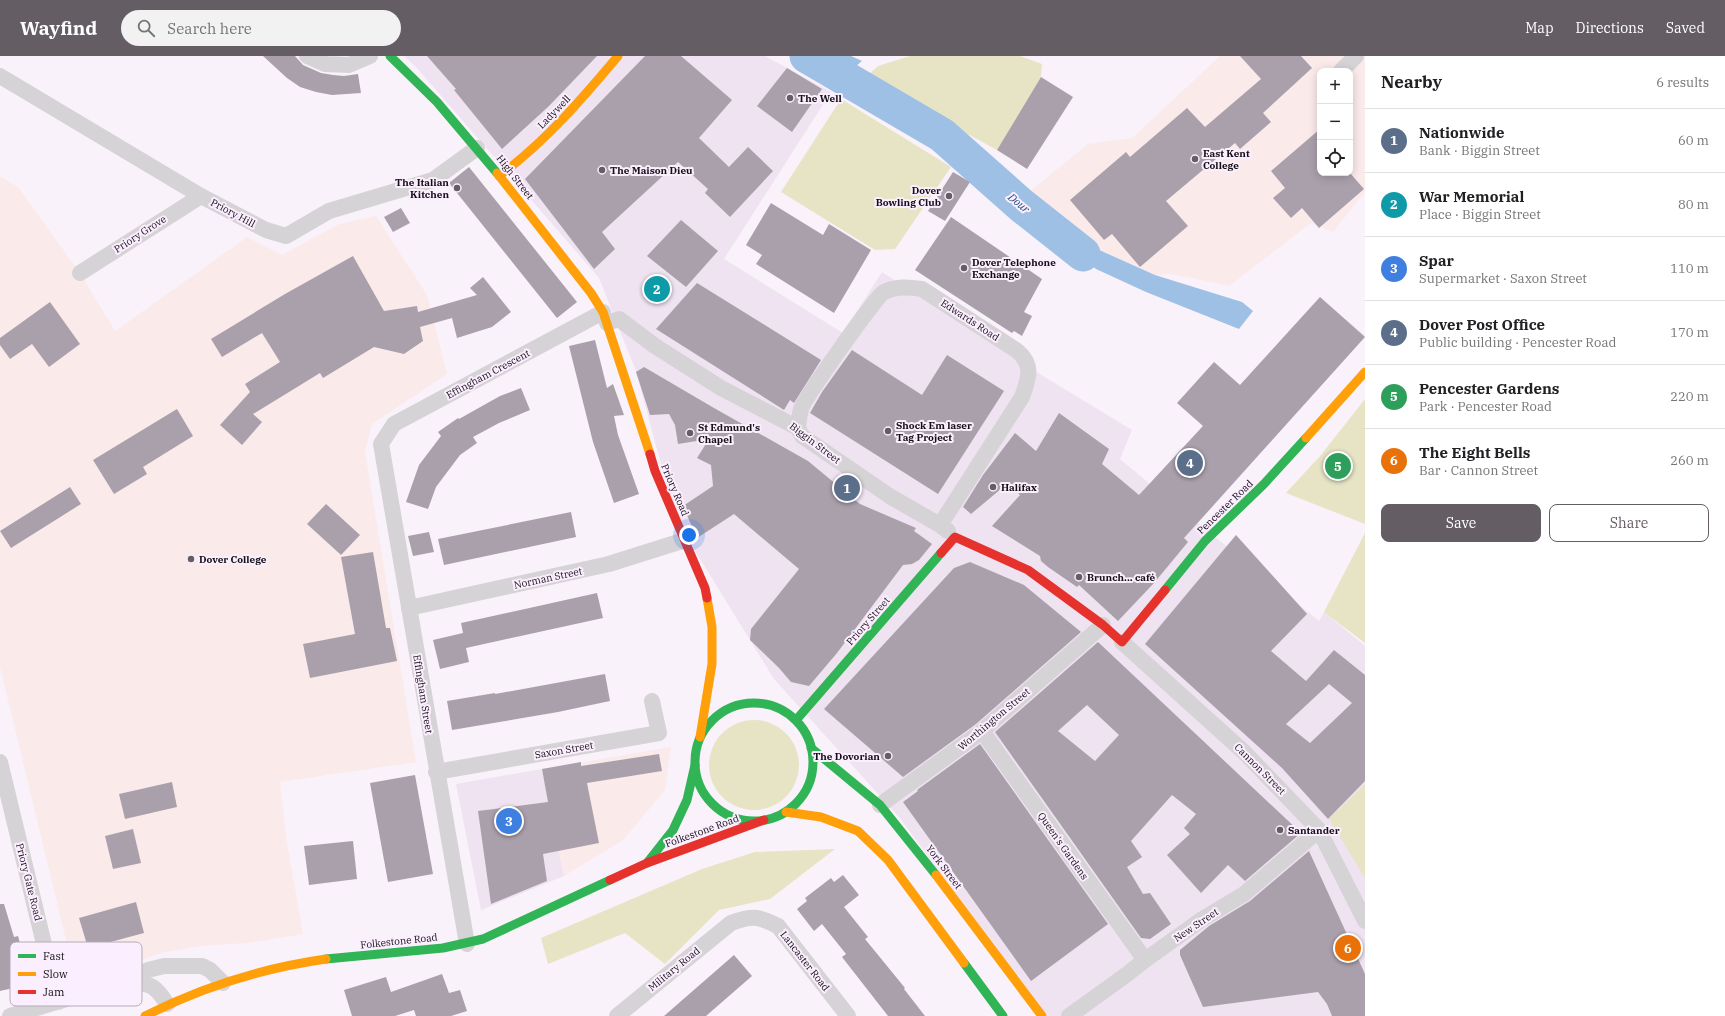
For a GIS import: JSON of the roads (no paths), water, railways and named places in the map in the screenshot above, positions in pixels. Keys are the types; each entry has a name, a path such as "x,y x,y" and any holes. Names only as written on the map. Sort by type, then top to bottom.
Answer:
{"main road":[{"name":"High Street","path":"390,56 437,102 478,148 592,293 605,318"},
{"name":"Ladywell","path":"499,176 518,164 568,116 618,56"},
{"name":"Priory Road","path":"605,318 655,471 705,588 712,627 712,664 700,737"},
{"name":"Pencester Road","path":"1122,642 1205,541 1264,484 1365,372"},
{"name":"Biggin Street","path":"955,537 1028,570 1103,625"},
{"name":"Priory Street","path":"797,719 955,537"},
{"path":"1103,625 1122,642"},
{"path":"750,703 766,704 781,709 797,719 808,737 811,748 812,774 807,789 798,802 786,812 775,817 764,820 747,821 731,817 717,808 705,796 698,781 694,765 695,750 700,737 708,724 720,713 734,706 750,703"},
{"name":"York Street","path":"811,748 880,805 926,862 1042,1016"},
{"name":"Folkestone Road","path":"647,863 673,830 688,800 694,765"},
{"path":"786,812 821,817 858,831 888,860 1003,1016"},
{"name":"Folkestone Road","path":"145,1016 167,1004 223,983 270,970 322,960 401,953 467,944 483,939 647,863 764,820"}],"street":[{"path":"307,56 325,64 349,65 370,56"},
{"path":"1344,68 1356,56"},
{"name":"Priory Hill","path":"0,76 201,196 266,230 286,236 328,211 433,180 478,148"},
{"name":"Priory Grove","path":"80,273 201,196"},
{"name":"Edwards Road","path":"798,428 801,409 842,346 876,300 883,293 904,286 922,289 1016,350 1023,355 1028,363 1028,383 1022,397 940,525"},
{"name":"Biggin Street","path":"605,318 619,319 655,346 721,388 798,428 802,436 891,497 940,525 955,537"},
{"name":"Effingham Crescent","path":"381,444 394,424 605,318"},
{"name":"Effingham Street","path":"381,444 436,772 467,944"},
{"name":"Norman Street","path":"409,608 609,564 685,540"},
{"name":"Worthington Street","path":"880,805 982,731 1103,625"},
{"name":"Cannon Street","path":"1122,642 1244,752 1319,830 1365,921"},
{"name":"Saxon Street","path":"436,772 658,733 652,700"},
{"name":"Queen's Gardens","path":"982,731 1145,960"},
{"name":"Priory Gate Road","path":"0,762 44,942"},
{"name":"New Street","path":"1070,1016 1201,920 1244,894 1319,830"},
{"name":"Lancaster Road","path":"731,923 746,918 762,918 778,926 848,1016"},
{"name":"Military Road","path":"617,1016 731,923"},
{"path":"142,972 164,966 202,966 210,970 223,983"},
{"path":"142,983 151,985 159,990 167,1004"},
{"path":"10,1016 44,1006"}],"water":[{"path":"800,56 851,56 862,61 843,77"},
{"path":"868,77 980,148 1097,249 1155,275 1242,302 1253,311 1239,329 1146,292 1096,269 942,135 857,88"}],"waterway":[{"name":"Dour","path":"807,56 942,135 1021,205 1083,254"}],"place":[{"name":"The Well","path":"790,98"},
{"name":"East Kent College","path":"1195,159"},
{"name":"The Maison Dieu","path":"602,170"},
{"name":"The Italian Kitchen","path":"457,188"},
{"name":"Dover Bowling Club","path":"949,196"},
{"name":"Dover Telephone Exchange","path":"964,268"},
{"name":"War Memorial","path":"657,289"},
{"name":"Shock Em laser Tag Project","path":"888,431"},
{"name":"St Edmund's Chapel","path":"690,433"},
{"name":"Dover Post Office","path":"1190,463"},
{"name":"Pencester Gardens","path":"1338,466"},
{"name":"Halifax","path":"993,487"},
{"name":"Nationwide","path":"847,488"},
{"name":"Dover College","path":"191,559"},
{"name":"Brunch... café","path":"1079,577"},
{"name":"The Dovorian","path":"888,756"},
{"name":"Spar","path":"509,821"},
{"name":"Santander","path":"1280,830"},
{"name":"The Eight Bells","path":"1348,948"}]}
